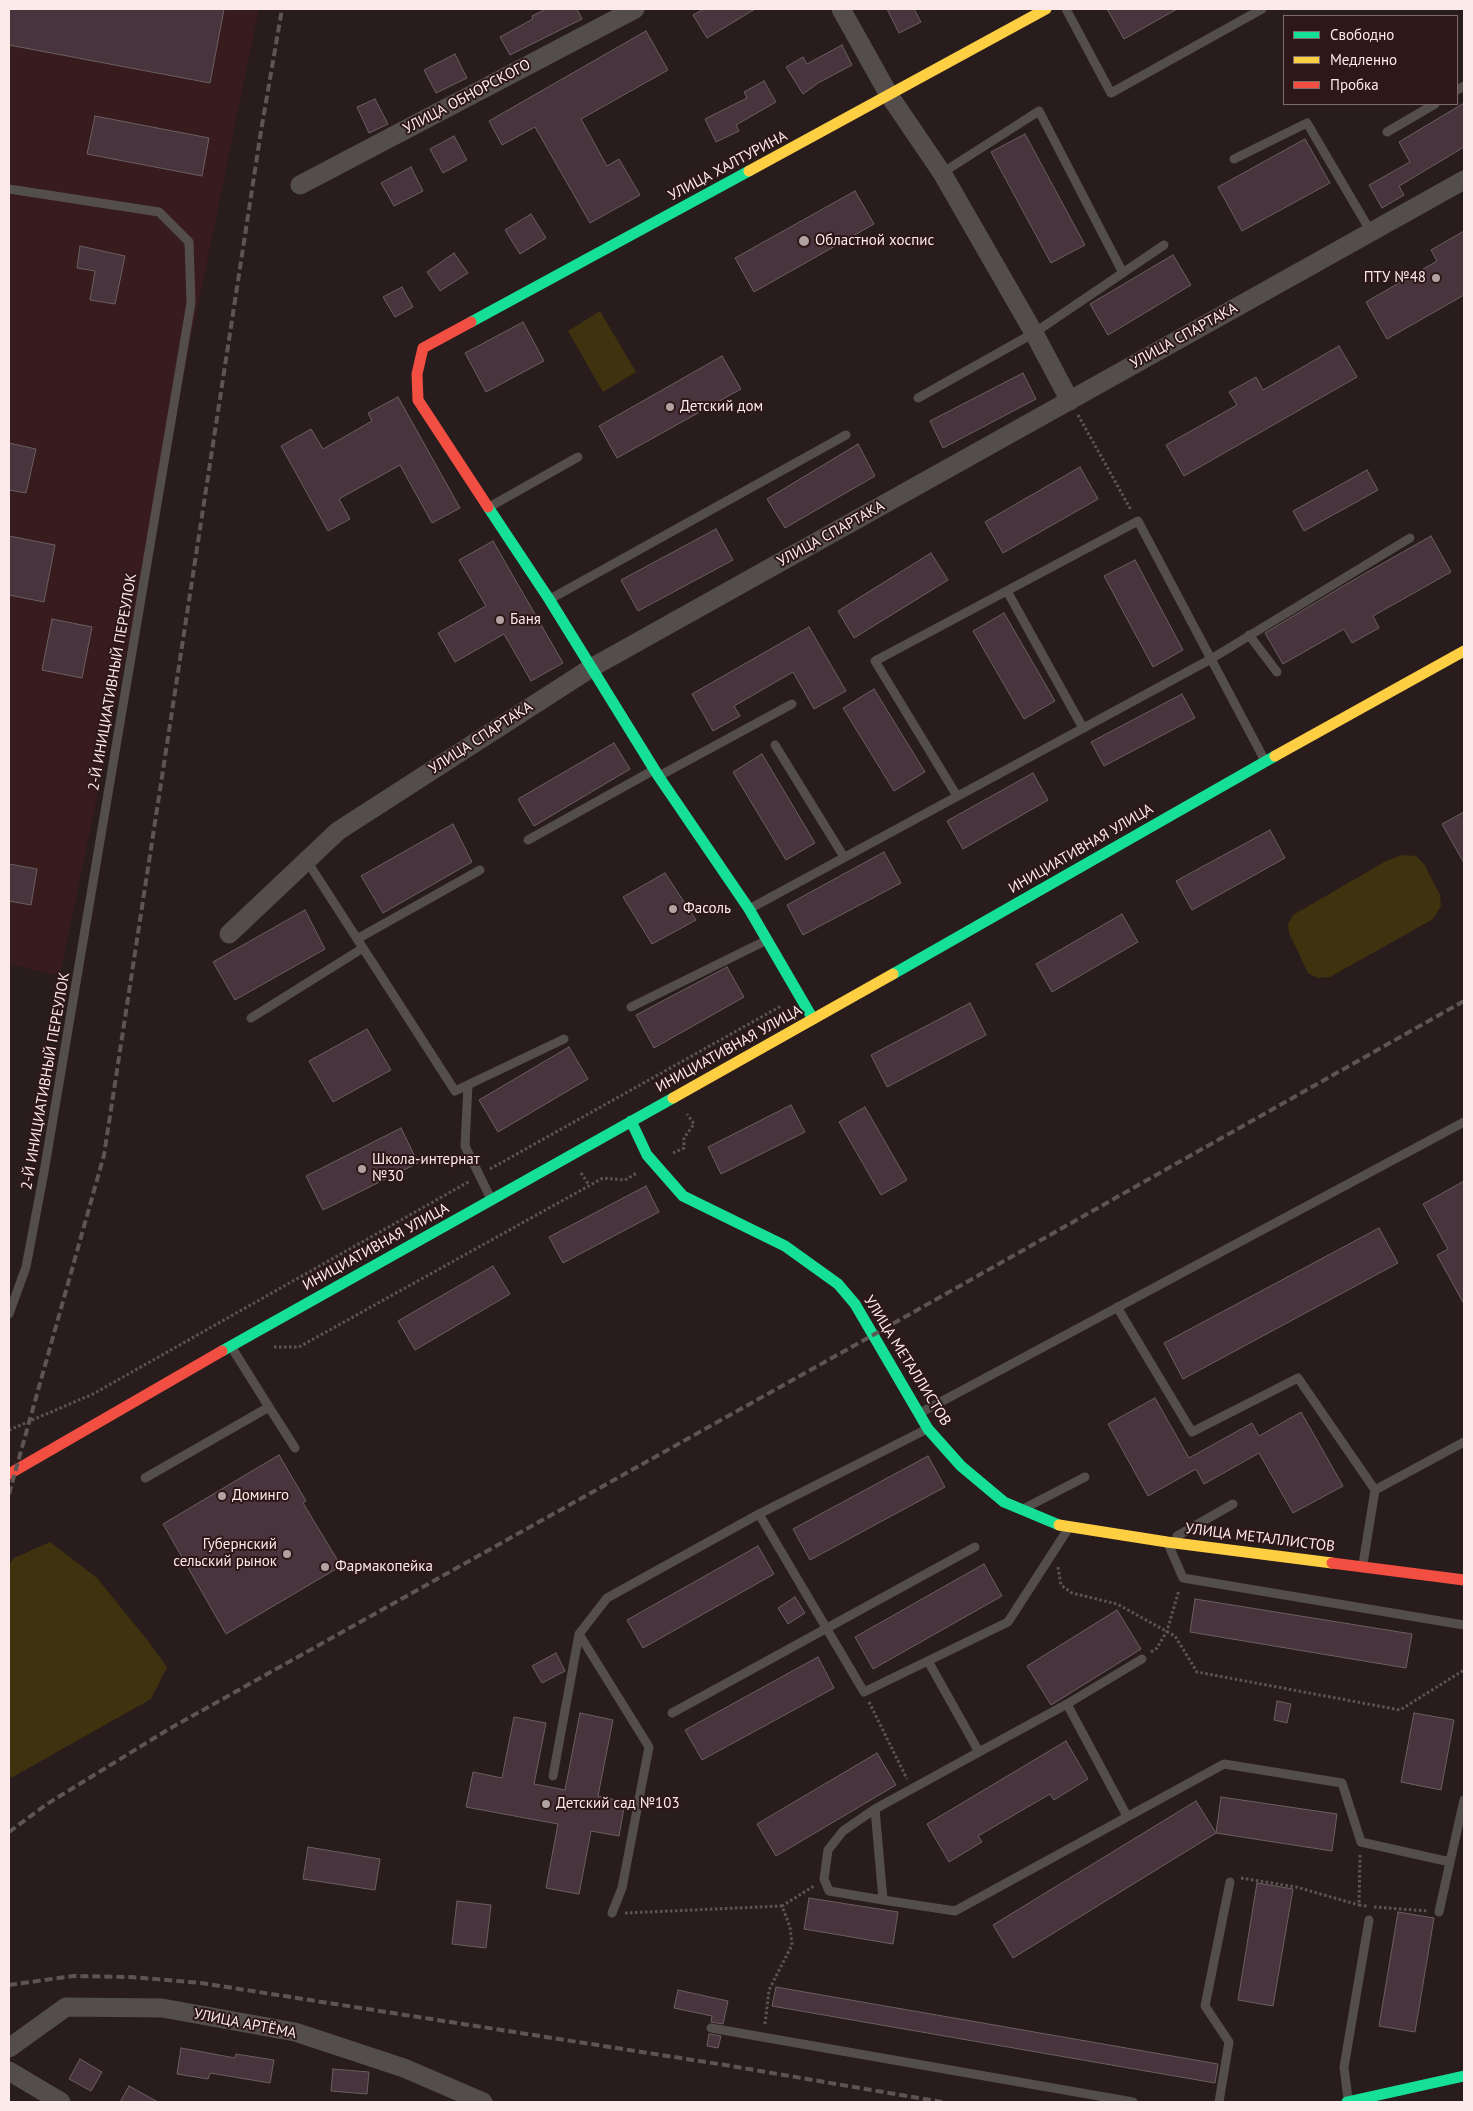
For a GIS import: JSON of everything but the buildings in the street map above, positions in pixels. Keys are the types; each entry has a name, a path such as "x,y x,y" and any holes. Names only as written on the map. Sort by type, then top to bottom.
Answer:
{"main road":[{"name":"УЛИЦА ХАЛТУРИНА","path":"489,507 418,400 417,374 423,348 1046,9"},
{"path":"489,507 549,599 657,773 749,909 813,1019"},
{"name":"ИНИЦИАТИВНАЯ УЛИЦА","path":"9,1474 261,1328 813,1019 1265,761 1464,651"},
{"name":"УЛИЦА МЕТАЛЛИСТОВ","path":"631,1121 647,1155 683,1196 785,1246 838,1284 855,1304 928,1428 961,1466 1004,1502 1060,1525 1167,1542 1464,1580"},
{"path":"1348,2102 1464,2076"}],"street":[{"name":"УЛИЦА ОБНОРСКОГО","path":"300,185 635,9"},
{"path":"841,9 889,95 942,173 1034,333 1070,401"},
{"name":"УЛИЦА СПАРТАКА","path":"229,934 338,831 591,668 1464,180"},
{"name":"УЛИЦА АРТЁМА","path":"9,2048 66,2007 162,2008 295,2032 404,2068 483,2102"},
{"path":"9,2071 61,2102"}],"lane":[{"path":"1066,9 1111,93 1262,9"},
{"path":"1387,132 1432,105"},
{"path":"942,173 1038,112 1123,273"},
{"path":"1234,159 1307,123 1371,232"},
{"name":"2-Й ИНИЦИАТИВНЫЙ ПЕРЕУЛОК","path":"9,189 160,212 189,242 191,303 44,1172 26,1267 9,1314"},
{"path":"918,398 1034,333 1164,245"},
{"path":"549,599 846,435"},
{"path":"489,507 578,456"},
{"path":"957,796 875,661 1138,522 1265,761"},
{"path":"749,909 1211,659 1410,538"},
{"path":"1007,591 1083,728"},
{"path":"1249,636 1277,672"},
{"path":"528,840 792,704"},
{"path":"775,746 844,858"},
{"path":"306,861 455,1091 564,1039"},
{"path":"357,939 480,870"},
{"path":"631,1008 767,940"},
{"path":"251,1018 363,948"},
{"path":"468,1085 465,1146 491,1199"},
{"path":"919,1413 1464,1122"},
{"path":"1117,1308 1192,1432 1298,1378 1375,1490 1363,1566"},
{"path":"231,1346 295,1448"},
{"path":"145,1478 269,1407"},
{"path":"553,1776 579,1634 607,1598 759,1514 928,1428"},
{"path":"1375,1490 1464,1442"},
{"path":"1022,1509 1085,1477"},
{"path":"1233,1504 1167,1542 1183,1578 1464,1625"},
{"path":"759,1514 864,1692 1008,1622 1069,1526"},
{"path":"672,1713 975,1547"},
{"path":"579,1634 648,1747 622,1888 612,1913"},
{"path":"1142,1659 1067,1704 875,1809 843,1831 828,1850 824,1880 829,1891 954,1911 1224,1764 1342,1783 1360,1842 1450,1862"},
{"path":"928,1661 979,1752"},
{"path":"1067,1704 1127,1816"},
{"path":"1439,1912 1464,1800"},
{"path":"875,1809 884,1900"},
{"path":"1219,2102 1229,2042 1205,2006 1230,1882"},
{"path":"1348,2102 1344,2067 1369,1920"},
{"path":"711,2028 1133,2102"}],"path":[{"path":"1070,401 1138,522"},
{"path":"9,1430 93,1394 657,1074 800,996"},
{"path":"247,1306 272,1347 299,1347 603,1178 625,1180 684,1148 684,1138 694,1124 657,1074"},
{"path":"1055,1549 1061,1585 1072,1593 1117,1604 1175,1636 1197,1672 1400,1710 1464,1670"},
{"path":"1142,1659 1156,1648 1167,1631 1183,1578"},
{"path":"864,1692 911,1789"},
{"path":"1359,1905 1360,1842"},
{"path":"1230,1882 1239,1877 1296,1887 1359,1905 1439,1912"},
{"path":"612,1913 782,1906 824,1880"},
{"path":"764,2037 769,1990 792,1945 790,1927 782,1906"},
{"path":"1369,1920 1371,1907"}],"shaded area":[{"path":"9,9 259,9 60,976 9,964"},
{"path":"600,311 636,372 603,392 568,331"},
{"path":"1402,855 1416,856 1424,864 1440,895 1441,906 1433,919 1330,977 1318,978 1308,973 1289,933 1288,924 1293,915 1386,861"},
{"path":"50,1542 97,1578 167,1667 151,1699 9,1779 9,1564 14,1558"}],"railway":[{"path":"9,1494 104,1155 261,131 282,9"},
{"path":"9,1832 47,1804 169,1729 873,1335 1464,1001"},
{"path":"9,1985 73,1976 131,1977 201,1983 725,2065 942,2102"}],"traffic: fast":[{"path":"471,322 749,171"},
{"path":"488,507 549,599 659,777 749,909 813,1019"},
{"path":"893,974 1275,756"},
{"path":"222,1351 673,1098"},
{"path":"631,1121 647,1155 683,1196 785,1246 838,1284 855,1304 928,1429 961,1466 1004,1502 1059,1525"},
{"path":"1347,2102 1464,2076"}],"traffic: slow":[{"path":"749,171 1046,9"},
{"path":"1275,756 1464,651"},
{"path":"673,1098 893,974"},
{"path":"1059,1525 1167,1542 1332,1563"}],"traffic: jam":[{"path":"471,322 423,348 417,374 418,400 488,507"},
{"path":"9,1474 222,1351"},
{"path":"1332,1563 1464,1580"}],"place":[{"name":"Областной хоспис","path":"804,241"},
{"name":"ПТУ №48","path":"1436,278"},
{"name":"Детский дом","path":"670,407"},
{"name":"Баня","path":"500,620"},
{"name":"Фасоль","path":"673,909"},
{"name":"Школа-интернат №30","path":"362,1169"},
{"name":"Доминго","path":"222,1496"},
{"name":"Губернский сельский рынок","path":"287,1554"},
{"name":"Фармакопейка","path":"325,1567"},
{"name":"Детский сад №103","path":"546,1804"}]}
